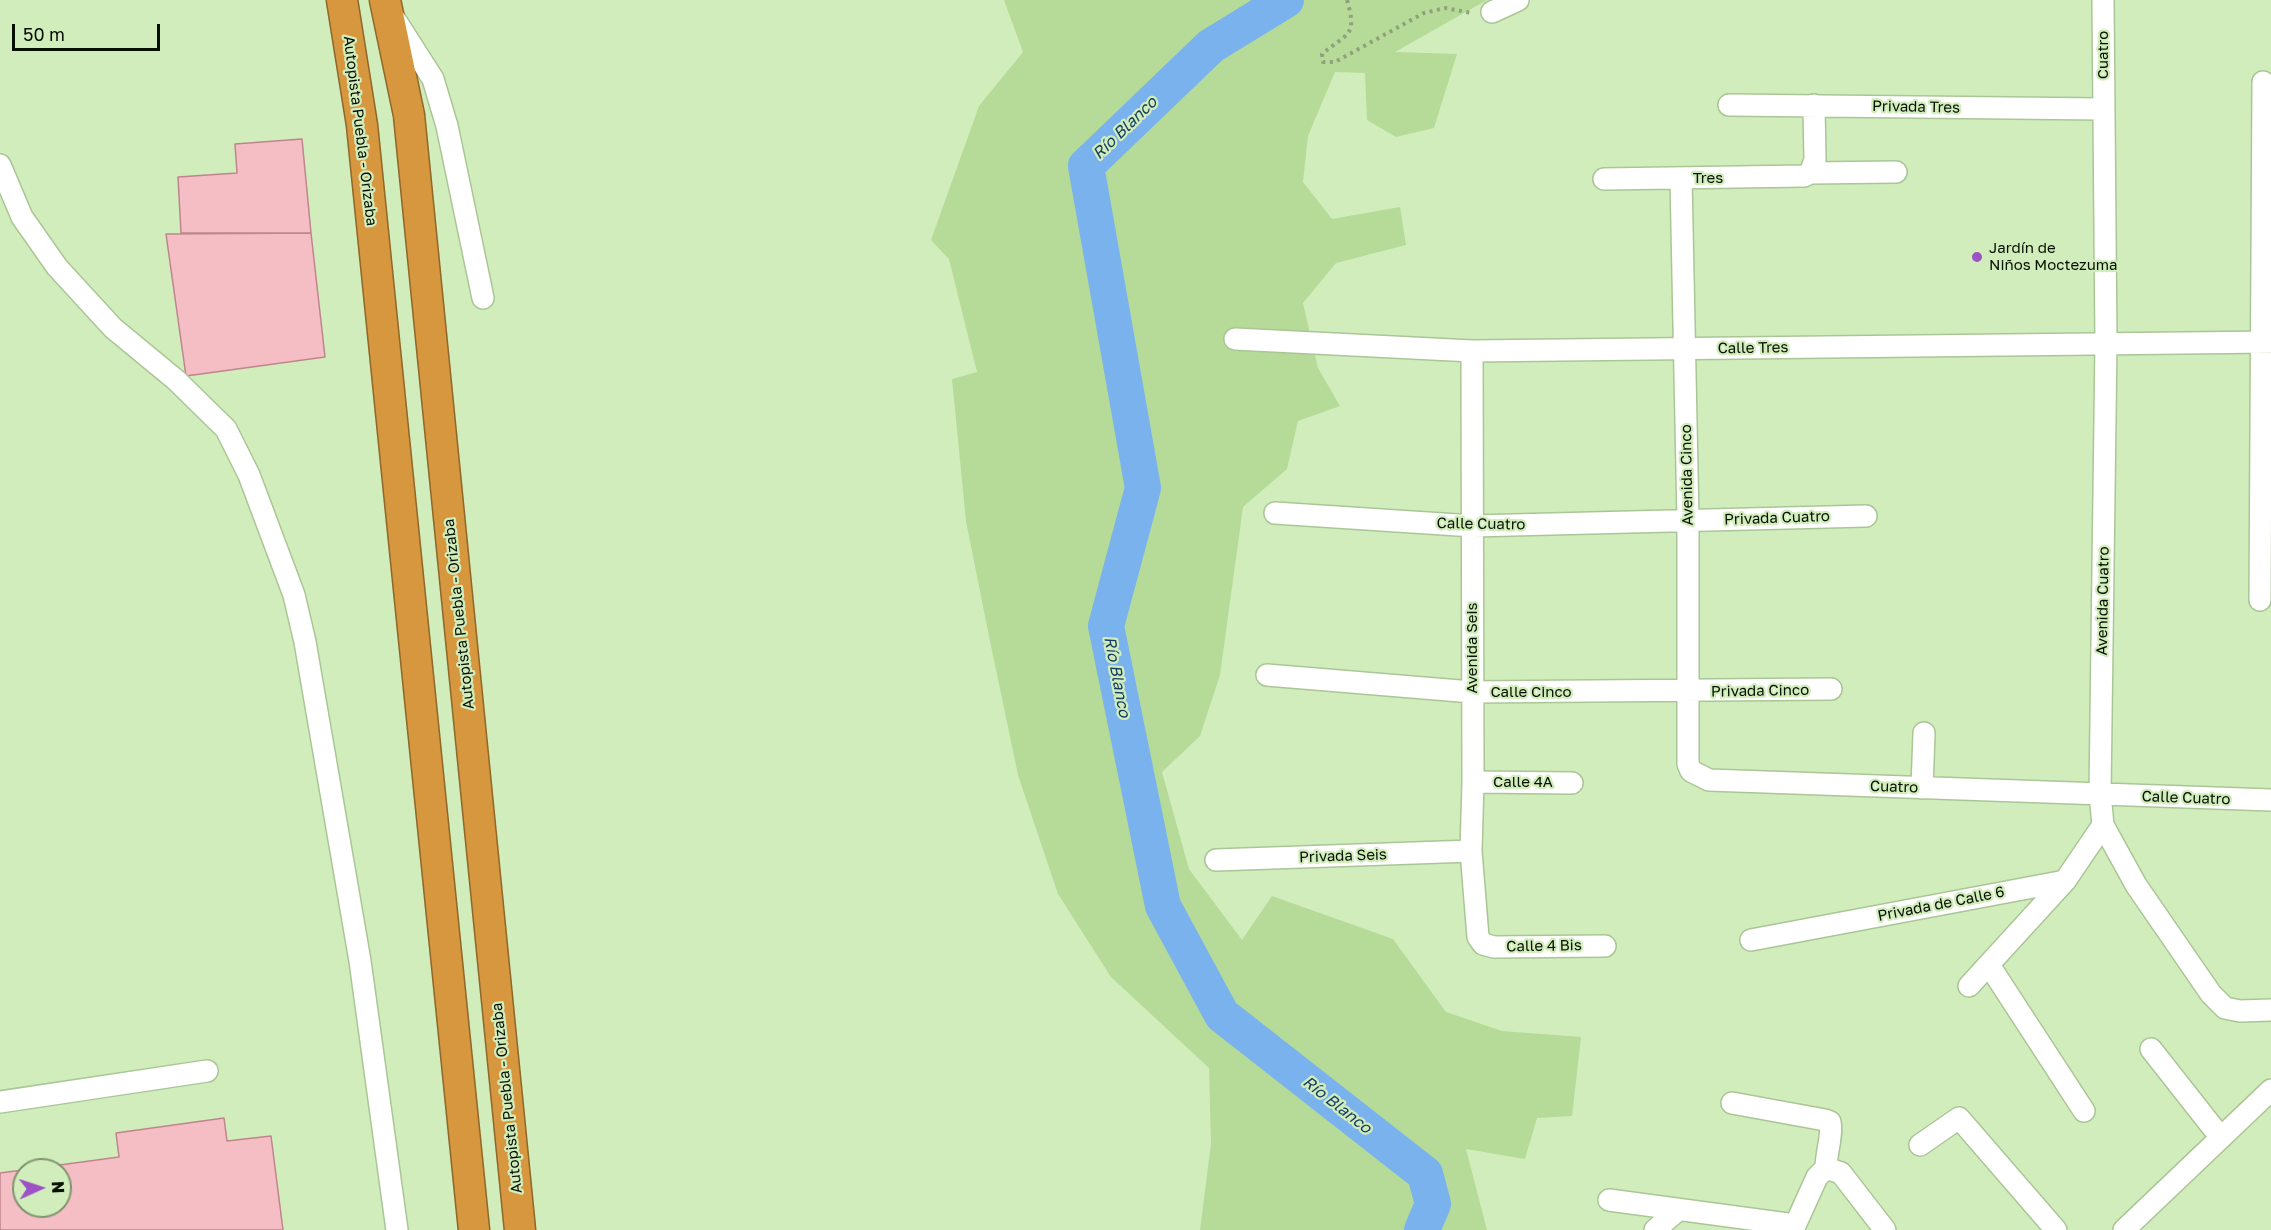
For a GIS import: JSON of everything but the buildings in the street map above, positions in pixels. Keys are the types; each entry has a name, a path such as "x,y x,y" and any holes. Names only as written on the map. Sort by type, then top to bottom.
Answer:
{"highway":[{"name":"Autopista Puebla - Orizaba","path":"342,0 362,125 473,1228"},
{"name":"Autopista Puebla - Orizaba","path":"385,2 409,115 520,1230"}],"street":[{"path":"1492,12 1518,0"},
{"name":"Cuatro","path":"2103,0 2103,109"},
{"path":"385,2 433,79 447,126 483,298"},
{"path":"2260,600 2267,342 2263,82"},
{"name":"Privada Tres","path":"1730,105 2103,109"},
{"path":"1814,105 1815,160 1810,173 1896,172"},
{"name":"Avenida Cuatro","path":"2103,109 2106,342 2100,794 2103,825 2136,885 2211,994 2225,1008 2241,1011 2271,1010"},
{"path":"0,165 22,217 57,267 113,328 176,380 226,429 249,475 294,595 305,642 360,961 397,1230"},
{"name":"Tres","path":"1604,179 1759,178 1804,176 1810,173"},
{"name":"Avenida Cinco","path":"1681,178 1688,520 1690,771"},
{"name":"Calle Tres","path":"1235,339 1472,351 2106,342 2267,342"},
{"name":"Avenida Seis","path":"1472,351 1473,782 1471,851 1478,937 1483,944"},
{"name":"Calle Cuatro","path":"1275,513 1473,526 1688,520"},
{"name":"Privada Cuatro","path":"1688,520 1866,516"},
{"name":"Calle Cinco","path":"1267,675 1472,692 1688,692"},
{"name":"Privada Cinco","path":"1688,692 1831,689"},
{"path":"1922,788 1924,733"},
{"name":"Cuatro","path":"1690,771 1709,780 2100,794"},
{"name":"Calle 4A","path":"1473,782 1572,783"},
{"name":"Calle Cuatro","path":"2100,794 2271,800"},
{"path":"1969,986 2065,881 2103,825"},
{"name":"Privada Seis","path":"1216,860 1471,851"},
{"name":"Privada de Calle 6","path":"1751,940 2065,881"},
{"name":"Calle 4 Bis","path":"1483,944 1494,947 1605,946"},
{"path":"1989,964 2084,1111"},
{"path":"2151,1049 2221,1138"},
{"path":"0,1102 207,1071"},
{"path":"2124,1230 2271,1090"},
{"path":"1610,1200 1794,1228 1817,1177 1826,1168 1826,1154 1832,1130 1830,1122 1732,1103"},
{"path":"1920,1145 1959,1118 2056,1230"},
{"path":"1826,1168 1841,1173 1885,1230"},
{"path":"1654,1230 1678,1209"}],"path":[{"path":"1347,0 1353,19 1351,28 1345,37 1322,54 1323,62 1335,62 1406,22 1435,9 1460,10 1484,15 1492,12"}],"green space":[{"path":"1004,0 1487,0 1395,52 1457,54 1434,128 1396,137 1367,120 1365,73 1335,72 1308,136 1303,182 1332,219 1400,207 1406,245 1336,263 1303,303 1318,368 1340,406 1298,421 1287,469 1243,507 1220,675 1200,736 1162,772 1189,869 1242,940 1272,896 1393,939 1446,1012 1502,1031 1581,1037 1572,1116 1537,1118 1525,1159 1466,1149 1487,1230 1200,1230 1211,1144 1209,1068 1111,977 1058,894 1018,775 966,521 952,379 977,372 949,259 931,240 979,106 1023,52"}],"waterway":[{"name":"Río Blanco","path":"1286,0 1211,46 1086,166 1143,488 1106,626 1163,906 1222,1015 1425,1174 1433,1204 1422,1230"}],"place":[{"name":"Jardín de Niños Moctezuma","path":"1977,257"}]}
